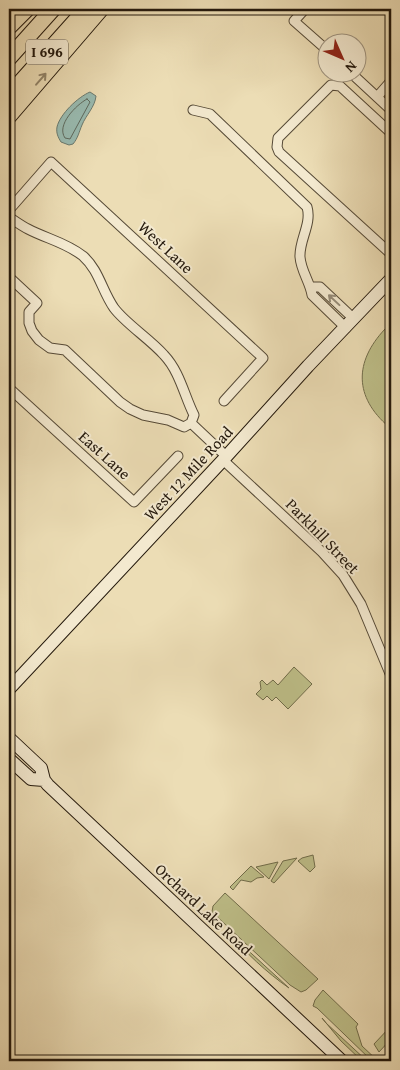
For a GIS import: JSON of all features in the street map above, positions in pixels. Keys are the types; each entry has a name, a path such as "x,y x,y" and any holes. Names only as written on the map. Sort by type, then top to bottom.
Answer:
{"highway":[{"path":"9,28 28,9"},
{"name":"I 696","path":"9,58 52,9"},
{"name":"I 696","path":"9,95 86,9"},
{"path":"9,116 101,9"}],"main road":[{"name":"West 12 Mile Road","path":"9,689 391,279"},
{"name":"Orchard Lake Road","path":"9,738 41,768 44,780 342,1061"},
{"name":"Orchard Lake Road","path":"9,759 31,779 44,780"}],"street":[{"path":"305,9 294,21 318,42"},
{"path":"377,97 391,81"},
{"path":"361,82 391,110"},
{"path":"391,133 340,86 331,85 278,138 277,147 279,152 391,254"},
{"path":"193,110 210,114 307,207 308,219 300,257 312,295 350,323"},
{"name":"West Lane","path":"9,210 51,162 263,358 224,401"},
{"path":"9,217 29,230 65,244 88,261 97,274 114,309 164,354 179,376 187,402 194,416 191,423 184,427 168,420 143,415 130,410 65,350 50,348 39,340 29,323 29,312 37,303 9,277"},
{"name":"East Lane","path":"9,388 134,502 178,456"},
{"name":"Parkhill Street","path":"191,423 343,575 361,604 391,676"}],"green space":[{"path":"385,329 391,334 391,424 389,427 369,404 364,392 362,379 363,367 368,354 375,341"},
{"path":"294,667 312,684 288,709 276,697 272,701 267,696 263,700 256,694 261,689 260,682 262,680 267,685 273,680 278,685"},
{"path":"313,855 315,867 310,872 298,861"},
{"path":"297,858 274,883 271,881 283,861"},
{"path":"278,862 269,879 256,867"},
{"path":"251,866 264,877 257,878 251,882 241,880 233,890 230,887"},
{"path":"225,893 318,979 301,992 290,985 212,912 213,906"},
{"path":"228,932 289,988 257,962"},
{"path":"323,990 358,1024 356,1027 362,1046 378,1061 372,1061 313,1006"},
{"path":"327,1024 367,1061 362,1061 341,1041"},
{"path":"391,1026 391,1039 379,1052 374,1044"}],"water":[{"path":"90,92 96,96 95,100 76,139 73,144 69,145 61,142 57,129 59,122 75,102"}]}
